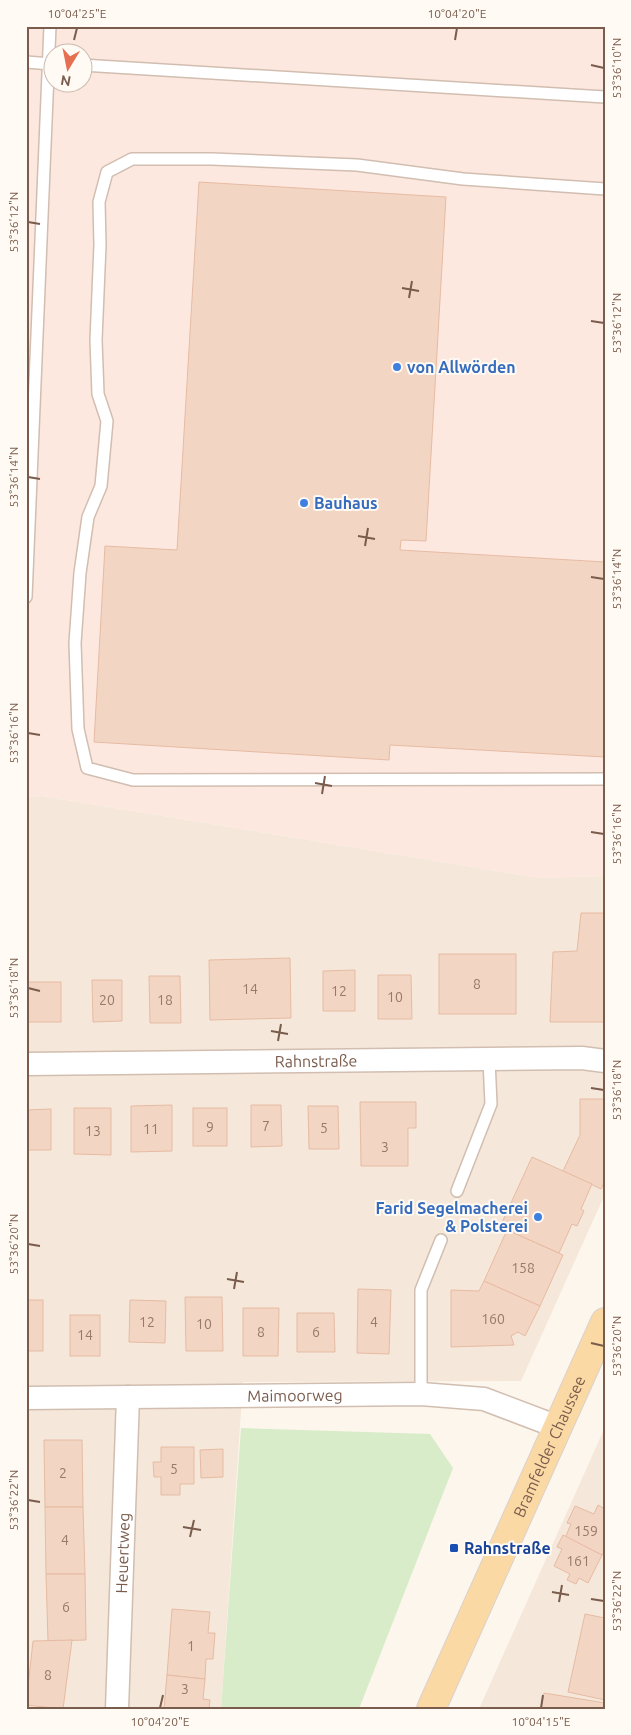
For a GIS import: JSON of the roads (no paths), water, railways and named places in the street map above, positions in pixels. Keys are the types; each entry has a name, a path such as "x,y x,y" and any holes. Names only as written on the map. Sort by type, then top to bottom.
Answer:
{"main road":[{"name":"Bramfelder Chaussee","path":"431,1709 605,1322"}],"street":[{"name":"Rahnstraße","path":"26,1064 582,1058 605,1061"},
{"name":"Maimoorweg","path":"26,1398 421,1394 484,1399 558,1427"},
{"name":"Heuertweg","path":"117,1709 128,1397"}],"lane":[{"path":"50,26 50,42"},
{"path":"26,62 42,63"},
{"path":"92,66 605,97"},
{"path":"26,597 31,392 49,92"},
{"path":"605,189 463,179 357,165 212,159 132,159 107,172 99,202 100,245 96,340 98,394 107,421 101,486 88,516 80,573 74,643 78,729 87,768 133,780 605,779"},
{"path":"457,1191 491,1104 489,1060"},
{"path":"421,1394 421,1290 441,1240"}],"place":[{"name":"von Allwörden","path":"397,367"},
{"name":"Bauhaus","path":"304,503"},
{"name":"Farid Segelmacherei & Polsterei","path":"538,1217"},
{"name":"Rahnstraße","path":"454,1548"}]}
